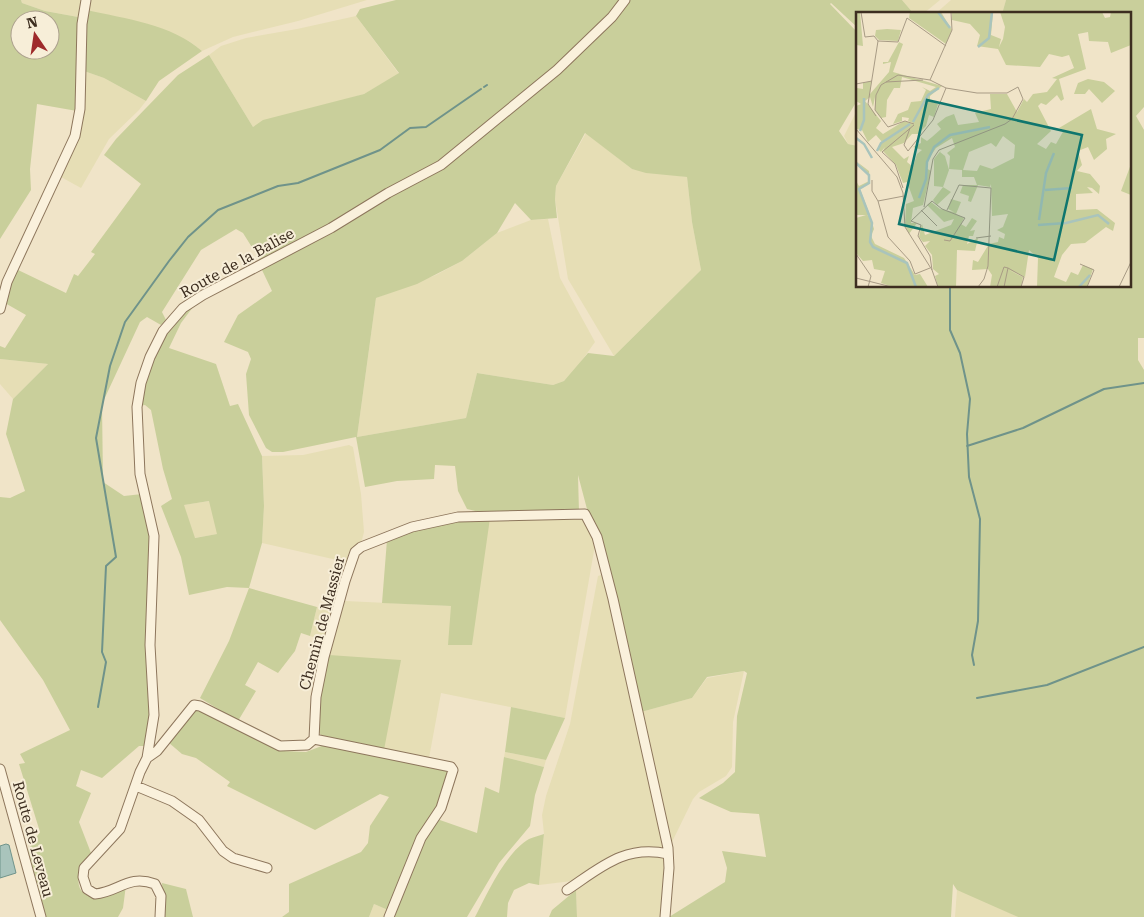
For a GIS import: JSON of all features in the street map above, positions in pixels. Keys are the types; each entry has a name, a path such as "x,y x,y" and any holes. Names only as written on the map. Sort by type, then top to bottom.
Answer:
{"street":[{"path":"0,309 7,282 75,136 80,109 82,15 86,0"},
{"name":"Route de la Balise","path":"147,758 154,714 150,645 154,536 140,474 137,407 141,383 150,357 163,331 183,308 203,295 331,228 388,193 441,165 557,70 612,17 625,0"},
{"name":"Chemin de Massier","path":"314,739 316,696 324,657 345,581 355,552 361,547 412,527 458,517 586,514 597,537 613,599 668,854 669,868 665,917"},
{"path":"160,917 161,896 155,884 146,881 128,881 106,892 95,894 87,889 83,877 86,865 104,850 120,829 147,758 157,751 196,704 280,746 307,746 314,739 427,760 451,767 453,770 442,808 421,838 389,917"},
{"name":"Route de Leveau","path":"0,768 41,917"},
{"path":"136,786 172,801 199,820 223,850 233,858 267,868"},
{"path":"567,890 622,855 646,851 668,854"}],"shaded area":[{"path":"21,0 82,0 78,17 60,14 60,10 42,10 22,3"},
{"path":"90,0 367,0 298,21 233,37 202,51 189,41 87,10"},
{"path":"902,0 940,0 925,12 912,12"},
{"path":"951,0 1006,0 1003,12 937,12"},
{"path":"356,16 399,74 364,94 253,127 209,55 221,46 246,38"},
{"path":"84,71 104,78 146,101 109,139 81,188 61,177 79,131"},
{"path":"856,112 856,146 848,144 844,136"},
{"path":"586,133 632,169 687,177 692,222 701,270 614,356 568,279 555,199 556,186"},
{"path":"548,219 560,278 595,342 575,370 564,381 553,385 477,373 466,418 357,437 376,298 436,275 462,261 497,233 531,220"},
{"path":"0,359 48,364 13,399 0,384"},
{"path":"349,445 353,447 361,494 364,532 362,540 346,562 262,543 264,506 262,456 303,455"},
{"path":"210,501 218,534 194,538 183,505"},
{"path":"490,518 582,519 589,524 595,545 565,718 441,693 429,758 384,750 329,655 345,601 451,606"},
{"path":"604,574 664,847 632,848 602,862 572,881 539,885 544,834 542,815 546,796 570,724 598,576"},
{"path":"317,607 335,613 326,641 310,636"},
{"path":"744,671 733,722 732,767 726,776 699,792 693,799 672,842 670,842 641,712 692,698 707,678"},
{"path":"505,752 546,760 544,767 504,757"},
{"path":"642,853 665,857 662,917 577,917 576,890 609,865"},
{"path":"957,890 975,896 1018,917 955,917"},
{"path":"374,904 388,910 385,917 369,917"}],"green space":[{"path":"0,0 21,0 22,3 42,10 10,10 10,60 60,60 60,14 78,17 77,111 37,104 30,169 31,190 0,239"},
{"path":"396,0 622,0 614,13 568,58 458,147 462,153 591,44 616,16 626,0 902,0 912,12 856,12 856,26 830,4 856,31 856,102 839,131 848,144 856,146 856,288 1132,288 1132,12 1003,12 1006,0 1144,0 1144,107 1136,116 1144,130 1144,338 1138,338 1138,360 1144,370 1144,917 1018,917 957,890 953,884 951,917 669,917 725,882 727,868 722,851 766,857 759,814 731,812 699,798 723,783 735,772 737,716 747,673 744,671 707,677 692,698 641,712 596,524 587,509 578,475 579,512 488,514 467,509 458,491 455,466 435,465 434,479 397,481 365,487 356,437 283,452 272,452 266,448 249,415 246,374 251,359 248,352 224,342 238,315 272,291 262,270 265,268 243,233 236,229 201,250 162,312 166,320 161,325 147,317 140,322 102,404 103,482 124,496 142,494 152,537 147,641 151,703 147,746 139,746 102,778 81,770 76,786 91,793 79,822 91,853 79,877 79,886 83,893 100,897 126,885 123,908 118,917 46,917 28,850 40,832 19,764 25,763 20,754 70,730 43,680 0,620 0,497 10,498 25,491 6,434 13,399 48,364 0,359 0,346 5,348 26,315 5,303 16,269 66,293 74,274 78,276 95,254 91,252 141,184 104,155 116,139 178,75 209,55 253,127 263,120 364,94 399,73 356,16 360,9","holes":["585,133 632,169 646,173 687,177 692,222 701,270 614,356 588,353 564,381 553,385 477,373 466,418 357,437 376,298 417,284 462,261 497,233 515,203 531,220 557,218 556,186"]},
{"path":"87,10 148,24 176,34 202,51 159,81 146,101 104,78 84,71"},
{"path":"190,306 193,307 181,323 169,348 216,364 230,406 238,404 262,456 264,506 262,543 249,588 227,587 189,595 181,557 161,506 172,499 163,469 151,410 145,405 139,406 142,388 160,340","holes":["209,501 217,534 195,538 184,505"]},
{"path":"490,518 472,645 448,645 451,606 382,603 387,540 434,525"},
{"path":"249,588 317,607 310,636 301,633 295,651 278,673 258,662 245,685 256,691 238,721 200,698 229,641"},
{"path":"329,655 401,660 384,750 321,735 318,731 322,678"},
{"path":"511,707 565,718 546,760 505,752"},
{"path":"202,708 269,746 284,751 306,752 327,744 448,769 441,805 388,910 374,904 369,917 282,917 289,912 289,884 361,852 368,843 370,826 389,797 380,794 315,830 227,786 230,782 196,758 182,754 168,742 194,710"},
{"path":"504,757 544,767 535,795 530,826 499,863 467,917 392,917 423,839 437,819 477,833 485,787 499,793"},
{"path":"544,834 539,885 529,883 514,890 508,903 507,917 475,917 498,874 513,853 529,839"},
{"path":"162,883 186,889 193,917 164,917"},
{"path":"576,890 577,917 549,917 552,910"}],"water":[{"path":"9,845 16,873 0,878 0,846"}],"waterway":[{"path":"98,707 106,662 102,652 106,566 116,557 96,438 110,366 125,322 188,237 218,210 278,186 298,183 380,150 410,128 426,127 481,89"},
{"path":"950,288 950,330 960,353 970,399 967,434 969,477 980,519 978,621 972,655 974,665"},
{"path":"967,446 1023,428 1104,389 1144,383"},
{"path":"977,698 1047,685 1144,647"}]}
